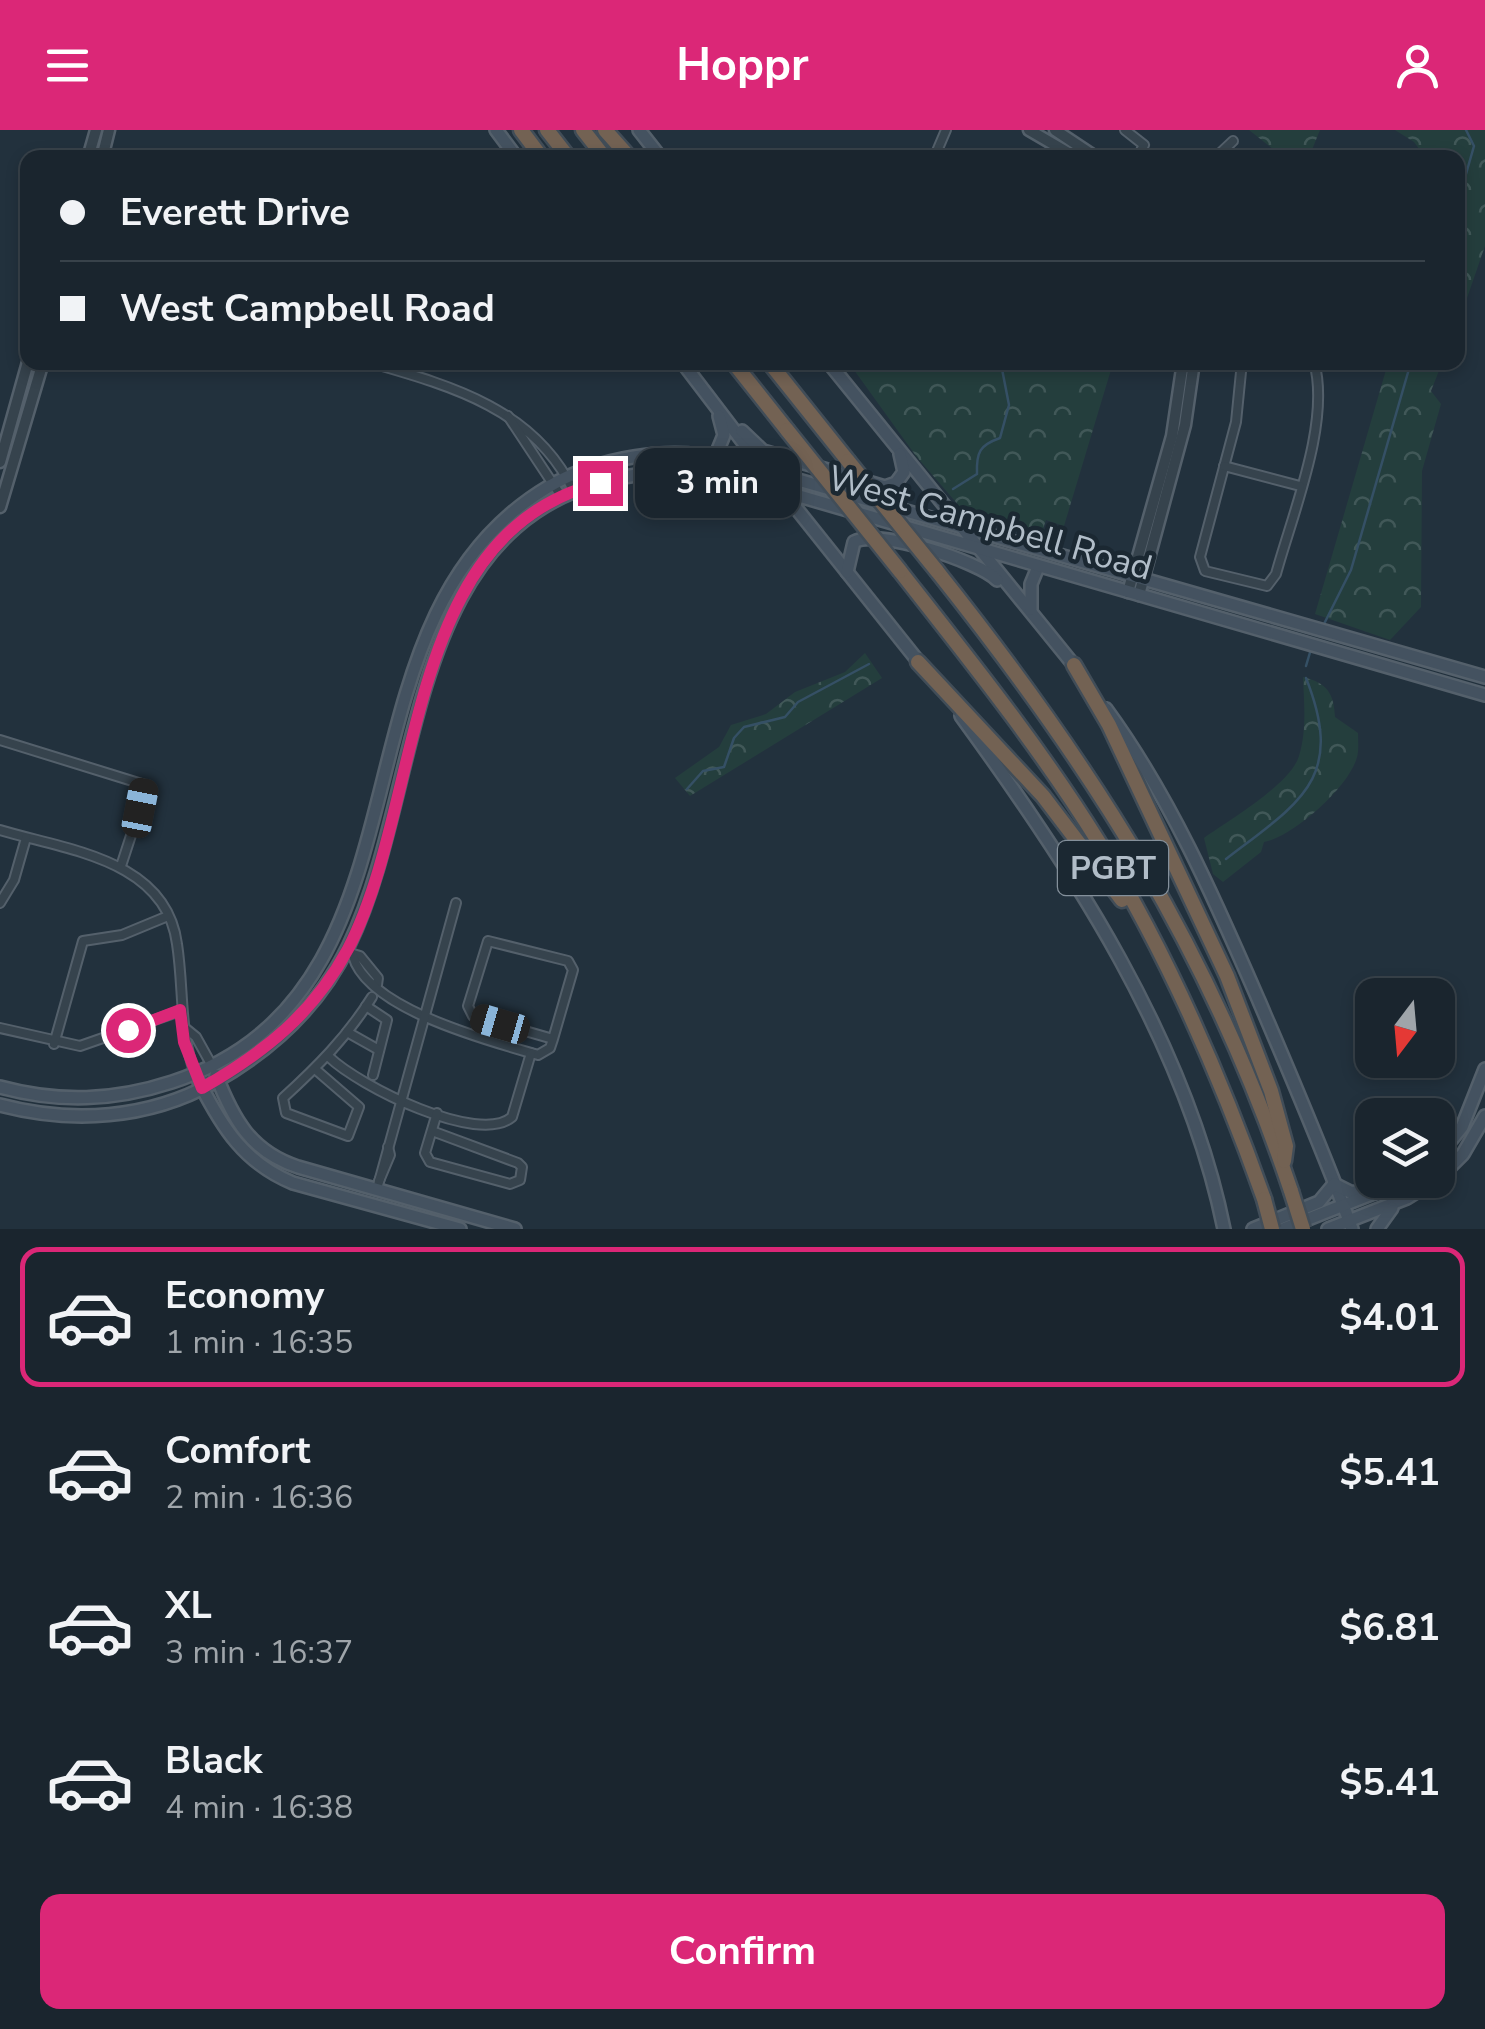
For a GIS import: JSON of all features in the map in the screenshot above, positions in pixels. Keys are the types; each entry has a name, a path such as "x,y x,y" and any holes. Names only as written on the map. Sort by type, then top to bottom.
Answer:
{"highway":[{"path":"520,130 536,150"},
{"path":"547,130 563,150"},
{"path":"583,130 599,150"},
{"path":"605,130 623,150"},
{"name":"PGBT","path":"739,370 1051,770 1163,956 1238,1126 1272,1229"},
{"name":"PGBT","path":"776,370 1050,716 1134,845 1212,993 1283,1167 1303,1229"},
{"path":"918,662 1042,796 1163,956"},
{"path":"1074,665 1109,725 1227,976 1271,1091 1286,1146 1283,1167"}],"main road":[{"path":"496,130 512,150"},
{"path":"639,130 655,150"},
{"path":"688,370 918,662 1044,833 1117,958 1194,1128 1223,1225 1240,1229"},
{"path":"835,370 1031,608 1124,734 1169,808 1236,948 1350,1225"},
{"path":"717,408 763,452 885,487 896,483 904,472 898,448"},
{"path":"715,457 724,434 717,408"},
{"name":"West Campbell Road","path":"0,1087 32,1095 92,1099 144,1091 212,1066 271,1025 332,943 355,878 431,618 480,542 524,502 561,480 633,458 715,457 764,469 1298,621 1485,680"},
{"name":"West Campbell Road","path":"0,1105 46,1115 89,1116 146,1110 183,1098 218,1080 262,1052 294,1025 350,953 448,622 468,584 501,541 567,493 629,475 696,472 783,492 1485,695"},
{"path":"847,572 846,558 854,542 861,537 884,538 984,567 1031,608"},
{"path":"1031,608 1031,584 1038,567"},
{"path":"1464,689 1485,680"},
{"path":"332,943 350,953"},
{"path":"212,1066 243,1132 257,1147 288,1164 378,1185 515,1229"},
{"path":"1455,1135 1485,1070"},
{"path":"195,1074 240,1150 271,1173 460,1229"},
{"path":"183,1098 212,1106"},
{"path":"1455,1161 1485,1116"},
{"path":"1334,1184 1355,1192"},
{"path":"1252,1229 1319,1202 1334,1184"},
{"path":"373,1205 378,1185"},
{"path":"1284,1229 1365,1198"},
{"path":"1328,1229 1350,1225 1406,1198"},
{"path":"1378,1229 1402,1200"}],"street":[{"path":"1029,130 1063,150"},
{"path":"1054,130 1085,150"},
{"path":"1125,130 1144,146 1142,150"},
{"path":"1223,150 1233,141"},
{"path":"0,462 26,370"},
{"path":"0,507 41,370"},
{"path":"394,370 444,385 526,426 567,493"},
{"path":"1134,594 1183,370"},
{"path":"1138,577 1186,425 1193,370"},
{"path":"1242,370 1240,400 1200,557 1206,572 1259,586 1272,582 1300,486 1319,397 1315,370"},
{"path":"1170,441 1173,469"},
{"path":"1224,466 1300,486"},
{"path":"0,740 142,784 121,866"},
{"path":"0,830 121,866 145,884 168,916 177,943 184,1042 195,1074"},
{"path":"0,904 14,880 26,838"},
{"path":"378,1185 456,903"},
{"path":"54,1044 84,942 122,935 168,916"},
{"path":"350,953 376,984 424,1016 530,1052 546,1053 553,1039 573,964 488,941 468,1012 553,1039"},
{"path":"315,1069 359,1107 348,1136 286,1113 283,1098 315,1069 329,1057 372,997"},
{"path":"366,1006 387,1020 373,1074"},
{"path":"0,1028 54,1044 101,1042 180,1010"},
{"path":"185,1028 196,1037 212,1066"},
{"path":"347,1032 379,1050"},
{"path":"329,1057 363,1084 400,1102 478,1125 510,1122 530,1052"},
{"path":"432,1131 518,1164 522,1167 520,1180 510,1184 430,1162 425,1153 437,1113"}],"green space":[{"path":"1249,130 1320,130 1312,150 1274,150"},
{"path":"1395,130 1485,130 1485,246 1465,304 1465,150 1420,150"},
{"path":"854,370 1111,370 1064,526 1046,520 1040,538 967,515 916,456"},
{"path":"1386,370 1439,370 1431,391 1441,404 1422,471 1421,607 1390,640 1315,614"},
{"path":"865,653 882,678 690,796 675,778 719,747 731,725 766,714 795,692 845,672"},
{"path":"1303,677 1328,690 1335,717 1358,733 1357,757 1344,782 1319,809 1290,831 1264,842 1261,852 1223,882 1213,874 1204,838 1257,801 1294,767 1303,736"}],"waterway":[{"path":"1465,178 1474,146 1466,130"},
{"path":"953,489 977,474 981,450 1000,438 1009,405 1002,370"},
{"path":"1324,624 1351,570 1409,370"},
{"path":"1306,666 1311,649"},
{"path":"687,789 703,771 724,767 734,738 744,727 785,717 798,702 869,664"},
{"path":"1226,859 1294,803 1309,785 1318,765 1321,741 1306,678"}],"route":[{"path":"128,1030 180,1010 184,1042 202,1088 262,1052 305,1013 336,970 355,933 438,653 460,599 476,573 514,528 573,490 600,483"}]}
